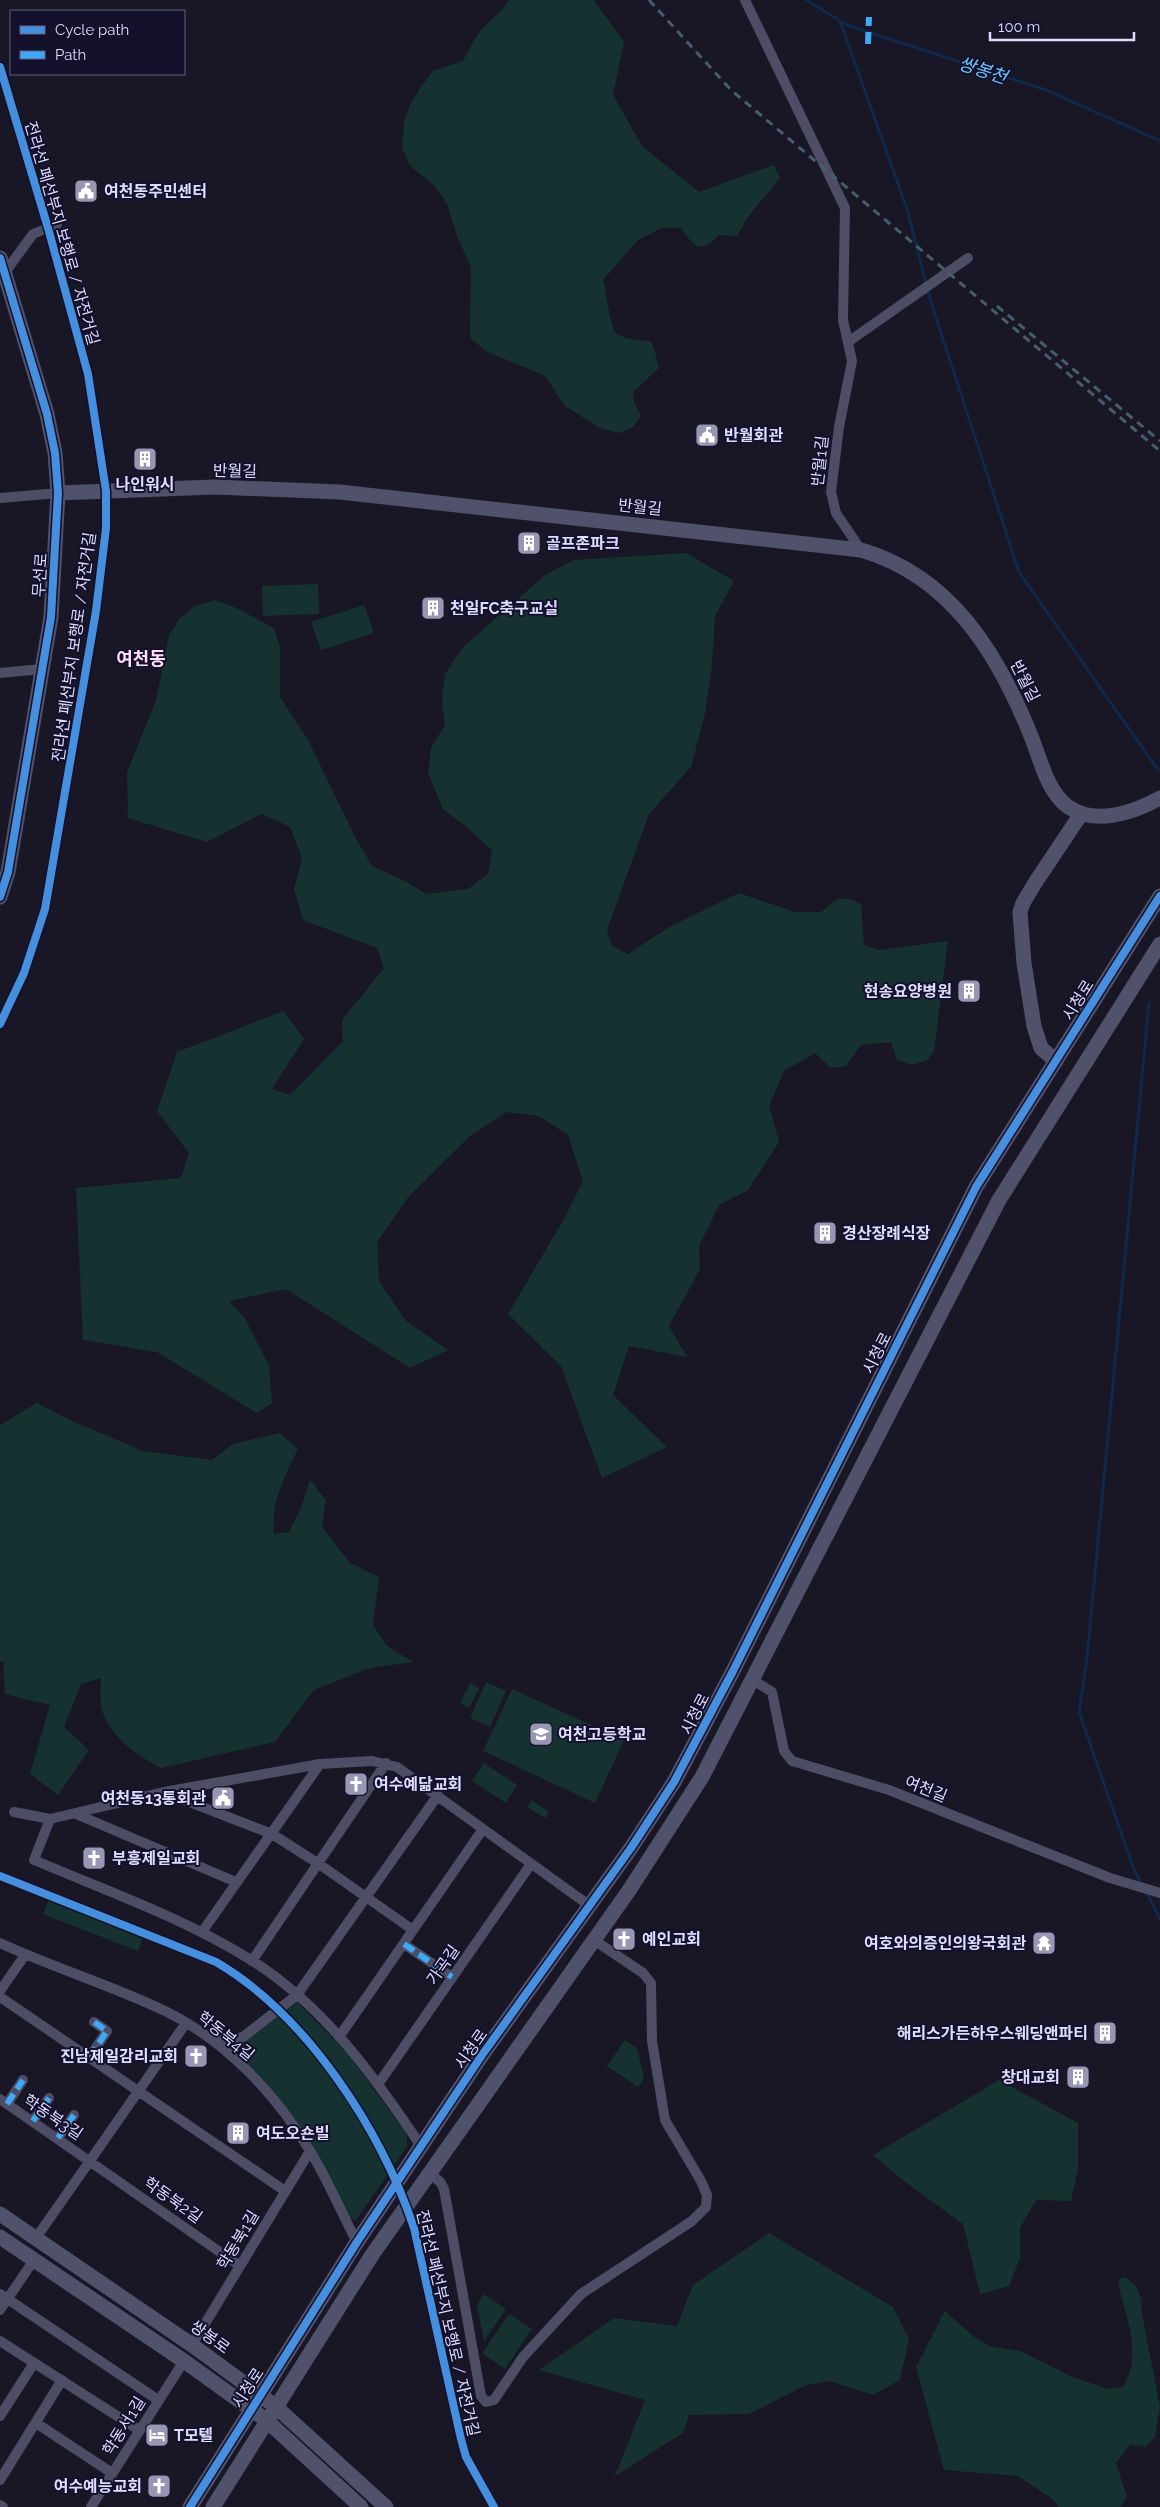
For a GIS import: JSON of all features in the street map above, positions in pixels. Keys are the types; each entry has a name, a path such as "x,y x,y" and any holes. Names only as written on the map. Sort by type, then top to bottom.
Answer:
{"street":[{"name":"반월1길","path":"745,0 845,208 843,320 852,361 839,427 831,499 836,513 861,550"},
{"path":"2,275 34,234 57,224"},
{"name":"무선로","path":"0,258 2,275 47,414 54,453 58,493 51,617 0,897"},
{"path":"848,342 968,258"},
{"name":"반월길","path":"58,493 214,487 340,492 861,550 891,561 922,578 950,600 969,622 1008,685 1049,780 1062,801 1081,814"},
{"path":"0,498 58,493"},
{"path":"0,673 42,669"},
{"path":"1062,801 1068,823 1064,837"},
{"path":"1056,1061 1041,1048 1036,1034 1024,963 1020,912 1023,903 1064,837 1081,814 1118,814 1156,803"},
{"name":"시청로","path":"190,2507 250,2409 421,2146 482,2055 590,1906 674,1782 733,1670 976,1187 1160,896"},
{"name":"시청로","path":"213,2507 266,2420 372,2255 594,1940 691,1795 753,1680 999,1200 1150,968 1160,944"},
{"path":"733,1670 753,1680"},
{"name":"여천길","path":"753,1680 772,1692 784,1751 792,1761 889,1790 1136,1886 1157,1892"},
{"path":"14,1812 50,1819 164,1792 320,1764 355,1761 386,1763 397,1767 438,1795 590,1906"},
{"path":"252,1961 386,1763"},
{"path":"202,1932 320,1764"},
{"path":"164,1792 272,1834 319,1864 413,1930"},
{"path":"210,2039 227,2040 243,2037 297,1995 438,1795"},
{"path":"76,1814 236,1882"},
{"path":"50,1819 34,1860 202,1932 252,1961 297,1995 339,2037 379,2083 421,2146"},
{"path":"339,2037 484,1829"},
{"name":"가곡길","path":"379,2083 531,1864"},
{"path":"429,2172 441,2183 444,2189 481,2396 486,2402 494,2400 523,2357 581,2294 692,2221 706,2207 704,2188 665,2120 652,2041 650,1983 643,1973 594,1940"},
{"name":"학동북4길","path":"0,1943 25,1955 164,2010 210,2039 260,2084 310,2151 357,2242"},
{"path":"404,1944 452,1977"},
{"path":"0,1991 25,1955"},
{"path":"0,1997 285,2191"},
{"path":"89,2058 107,2031 94,2022"},
{"path":"36,2238 186,2023"},
{"path":"482,2055 502,2068"},
{"path":"4,2101 23,2080"},
{"path":"33,2121 49,2098"},
{"name":"학동북3길","path":"4,2101 90,2160"},
{"path":"58,2138 74,2114"},
{"name":"학동북1길","path":"192,2345 310,2151"},
{"name":"학동북2길","path":"90,2160 240,2266"},
{"name":"쌍봉로","path":"0,2214 192,2345 275,2406 386,2507"},
{"path":"0,2237 184,2361 266,2420 361,2507"},
{"path":"0,2310 4,2297 34,2260"},
{"path":"4,2297 158,2400"},
{"path":"0,2341 139,2430"},
{"name":"학동서1길","path":"91,2507 184,2361"},
{"path":"0,2416 34,2362"},
{"path":"0,2480 62,2380"},
{"path":"36,2423 112,2474"}],"green space":[{"path":"509,0 594,0 624,42 613,95 642,146 699,192 774,165 780,178 748,217 737,236 719,235 703,247 691,241 681,228 661,228 638,240 603,280 615,333 628,339 650,341 654,348 659,368 633,392 634,402 641,416 633,427 619,433 600,428 565,406 545,376 486,351 470,338 471,267 457,236 447,204 434,185 411,167 402,148 404,122 410,105 420,88 433,71 463,61 480,32 502,10"},
{"path":"686,553 734,581 715,616 712,665 705,714 691,767 649,814 607,930 612,946 628,954 671,926 739,893 795,912 821,912 837,899 850,899 861,904 864,945 879,950 948,941 934,1051 928,1060 912,1065 897,1060 891,1042 861,1045 846,1066 831,1068 815,1053 784,1071 769,1106 779,1142 748,1190 719,1205 699,1246 700,1269 669,1326 687,1357 629,1346 613,1395 667,1447 602,1478 561,1366 508,1314 564,1219 583,1181 568,1135 539,1116 507,1112 471,1135 409,1196 377,1242 379,1281 406,1321 448,1350 410,1368 286,1289 229,1301 244,1317 269,1366 272,1403 257,1413 157,1352 83,1340 76,1188 181,1178 189,1153 157,1111 177,1052 284,1011 304,1039 272,1089 290,1095 343,1041 342,1020 384,968 377,948 303,920 294,889 302,858 290,827 262,814 207,842 128,818 127,772 156,701 169,635 180,618 195,606 215,600 234,607 274,628 280,647 280,697 308,740 355,837 372,866 407,882 426,894 468,889 488,874 492,851 469,829 443,809 428,773 431,748 445,725 442,699 445,674 463,647 545,575 574,560"},
{"path":"318,584 319,614 263,616 262,586"},
{"path":"364,605 374,633 321,650 311,622"},
{"path":"37,1403 70,1420 143,1451 212,1460 233,1444 279,1433 298,1449 280,1490 275,1512 274,1534 289,1532 301,1508 310,1480 326,1500 322,1527 350,1563 379,1577 373,1625 386,1645 413,1662 370,1668 314,1690 275,1742 161,1768 127,1746 107,1723 102,1709 101,1678 81,1684 64,1727 89,1750 58,1795 30,1774 50,1705 5,1694 3,1661 0,1662 0,1425"},
{"path":"486,1682 506,1691 490,1727 470,1718"},
{"path":"470,1683 479,1688 469,1708 460,1703"},
{"path":"512,1689 624,1740 595,1803 483,1751"},
{"path":"484,1763 517,1785 506,1803 472,1781"},
{"path":"532,1800 549,1812 545,1818 527,1807"},
{"path":"49,1899 143,1936 138,1951 43,1914"},
{"path":"297,2002 347,2053 407,2134 407,2147 356,2220 347,2216 319,2159 221,2043 244,2041"},
{"path":"625,2040 637,2048 644,2079 638,2087 607,2066"},
{"path":"999,2080 1078,2123 1078,2168 1071,2201 1036,2200 1020,2228 1020,2258 1009,2286 980,2294 963,2224 904,2181 873,2155"},
{"path":"769,2233 893,2307 909,2339 900,2380 873,2395 830,2381 806,2385 749,2414 689,2415 683,2433 615,2476 645,2400 539,2370 614,2318 677,2326 693,2285"},
{"path":"1123,2277 1133,2283 1139,2291 1160,2407 1155,2437 1146,2446 1130,2445 1116,2463 1127,2497 1120,2507 1059,2507 1051,2498 1018,2476 944,2470 916,2367 945,2311 973,2336 989,2346 1020,2351 1073,2377 1108,2389 1123,2387 1131,2368 1132,2347 1119,2286 1119,2279"},
{"path":"484,2294 506,2309 484,2341 477,2305"},
{"path":"509,2314 532,2329 505,2369 482,2353"}],"waterway":[{"name":"쌍봉천","path":"806,0 847,25 1046,90 1160,141"},
{"path":"840,21 907,209 929,296 1019,572 1158,770"},
{"path":"1141,1883 1133,1867 1079,1712 1087,1658 1149,1003"},
{"path":"1147,1893 1160,1919"}],"railway":[{"path":"649,0 731,90 1160,451"},
{"path":"997,306 1160,441"}],"marked path":[{"path":"868,44 869,17"},
{"path":"404,1944 452,1977"},
{"path":"89,2058 107,2031 94,2022"},
{"path":"7,2104 23,2080"},
{"path":"33,2121 49,2098"},
{"path":"58,2138 74,2115"}],"cycle path":[{"name":"전라선 폐선부지 보행로 / 자전거길","path":"0,67 48,228 88,374 106,491 106,528 96,611 45,909 24,973 0,1024"},
{"path":"0,258 47,414 55,453 58,493 51,617 8,872 0,897"},
{"path":"190,2507 357,2242 482,2055 631,1848 674,1782 733,1671 976,1187 1160,896"},
{"name":"전라선 폐선부지 보행로 / 자전거길","path":"0,1876 216,1962 249,1985 281,2012 337,2078 361,2115 382,2153 400,2191 414,2228 466,2457 494,2507"}],"place":[{"name":"여천동주민센터","path":"86,191"},
{"name":"반월회관","path":"707,435"},
{"name":"나인워시","path":"145,459"},
{"name":"골프존파크","path":"529,543"},
{"name":"천일FC축구교실","path":"433,608"},
{"name":"현송요양병원","path":"969,991"},
{"name":"경산장례식장","path":"825,1233"},
{"name":"여천고등학교","path":"541,1734"},
{"name":"여수예닮교회","path":"356,1784"},
{"name":"여천동13통회관","path":"223,1798"},
{"name":"부흥제일교회","path":"94,1858"},
{"name":"예인교회","path":"624,1939"},
{"name":"여호와의증인의왕국회관","path":"1044,1943"},
{"name":"해리스가든하우스웨딩앤파티","path":"1105,2033"},
{"name":"진남제일감리교회","path":"196,2056"},
{"name":"창대교회","path":"1078,2077"},
{"name":"여도오숀빌","path":"238,2133"},
{"name":"T모텔","path":"157,2435"},
{"name":"여수예능교회","path":"159,2486"}],"district":[{"name":"여천동","path":"141,658"}]}
